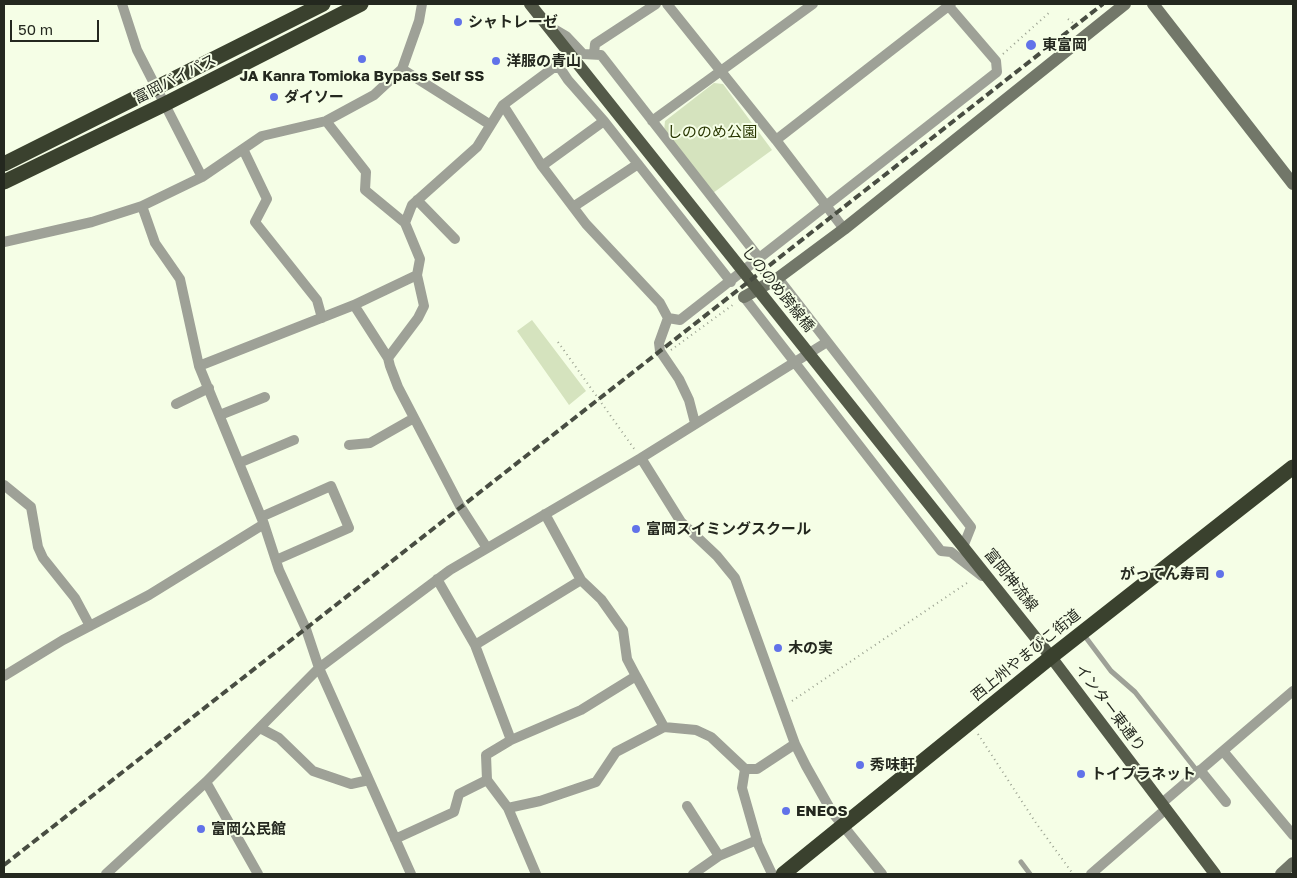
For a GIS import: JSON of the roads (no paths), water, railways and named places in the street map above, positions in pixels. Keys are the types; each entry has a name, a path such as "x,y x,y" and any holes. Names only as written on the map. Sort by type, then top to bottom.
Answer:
{"highway":[{"name":"富岡バイパス","path":"4,164 156,90 323,4"},
{"name":"富岡バイパス","path":"4,182 165,104 361,4"},
{"name":"西上州やまびこ街道","path":"783,874 1051,657 1291,472"}],"main road":[{"path":"530,4 567,51"},
{"name":"しののめ跨線橋","path":"567,51 963,547"},
{"name":"富岡神流線","path":"963,547 1051,657"},
{"name":"インター東通り","path":"1051,657 1215,874"}],"street":[{"path":"122,4 132,39 156,90 202,177"},
{"path":"4,242 92,222 142,206 202,177 262,136 326,121 374,95 402,69 422,4"},
{"path":"594,54 595,44 656,4"},
{"path":"667,4 844,228"},
{"path":"652,121 813,4"},
{"path":"668,318 680,320 731,282 826,205 997,72 996,60 949,4 776,140"},
{"path":"995,586 951,552 941,551 744,297 778,278 844,228 1126,4"},
{"path":"1153,4 1293,184"},
{"path":"546,24 566,36 583,54 600,55 760,259"},
{"path":"560,68 567,51"},
{"path":"405,223 412,205 477,147 489,124 503,104 552,68 560,68"},
{"path":"560,68 731,282"},
{"path":"402,69 489,124"},
{"path":"503,104 542,166 586,224 660,303 668,318 659,343 663,356 689,400 695,424"},
{"path":"326,121 366,172 365,190 405,223 420,259 417,275 424,306 418,318 388,358"},
{"path":"542,166 604,121"},
{"path":"243,149 267,199 255,222 317,300 322,318"},
{"path":"573,207 638,164"},
{"path":"417,200 454,239"},
{"path":"142,206 155,243 180,279 198,366 209,388 276,560 306,629 319,668 410,874"},
{"path":"198,366 354,305 417,275"},
{"path":"778,278 971,527 963,547"},
{"path":"354,305 388,358 398,388 460,506 487,548"},
{"path":"106,874 206,782 319,668 437,579 640,458 827,342"},
{"path":"176,404 209,388"},
{"path":"220,415 265,397"},
{"path":"349,446 370,443 414,418"},
{"path":"239,463 294,440"},
{"path":"640,458 681,522 717,556 735,578 795,744 832,812 882,874"},
{"path":"4,485 31,507 38,547 43,558 75,598 90,626"},
{"path":"4,676 90,626 150,595 262,521 330,486 349,528 276,560"},
{"path":"545,514 581,580 601,599 623,630 627,659 664,727"},
{"path":"437,579 475,645 511,740"},
{"path":"475,645 581,580"},
{"path":"536,874 508,808 487,780 486,755 511,740 581,710 636,676"},
{"path":"1091,874 1199,771 1293,691"},
{"path":"508,808 540,801 596,782 616,752 664,727 696,730 711,737 745,769 757,769 795,744"},
{"path":"260,728 279,738 313,771 351,784 369,780"},
{"path":"1223,751 1293,835"},
{"path":"745,769 742,788 757,840 772,874"},
{"path":"1199,771 1226,802"},
{"path":"395,839 454,812 458,794 487,780"},
{"path":"206,782 258,874"},
{"path":"688,806 719,856"},
{"path":"693,874 719,856 757,840"},
{"path":"1281,874 1293,863"}],"lane":[{"path":"1082,633 1111,671 1135,692 1199,771"},
{"path":"1021,862 1030,874"}],"railway":[{"path":"4,865 1103,4"}],"place":[{"name":"シャトレーゼ","path":"458,22"},
{"name":"東富岡","path":"1031,45"},
{"name":"JA Kanra Tomioka Bypass Self SS","path":"362,59"},
{"name":"洋服の青山","path":"496,61"},
{"name":"ダイソー","path":"274,97"},
{"name":"富岡スイミングスクール","path":"636,529"},
{"name":"がってん寿司","path":"1220,574"},
{"name":"木の実","path":"778,648"},
{"name":"秀味軒","path":"860,765"},
{"name":"トイプラネット","path":"1081,774"},
{"name":"ENEOS","path":"786,811"},
{"name":"富岡公民館","path":"201,829"}],"park label":[{"name":"しののめ公園","path":"712,132"}]}
